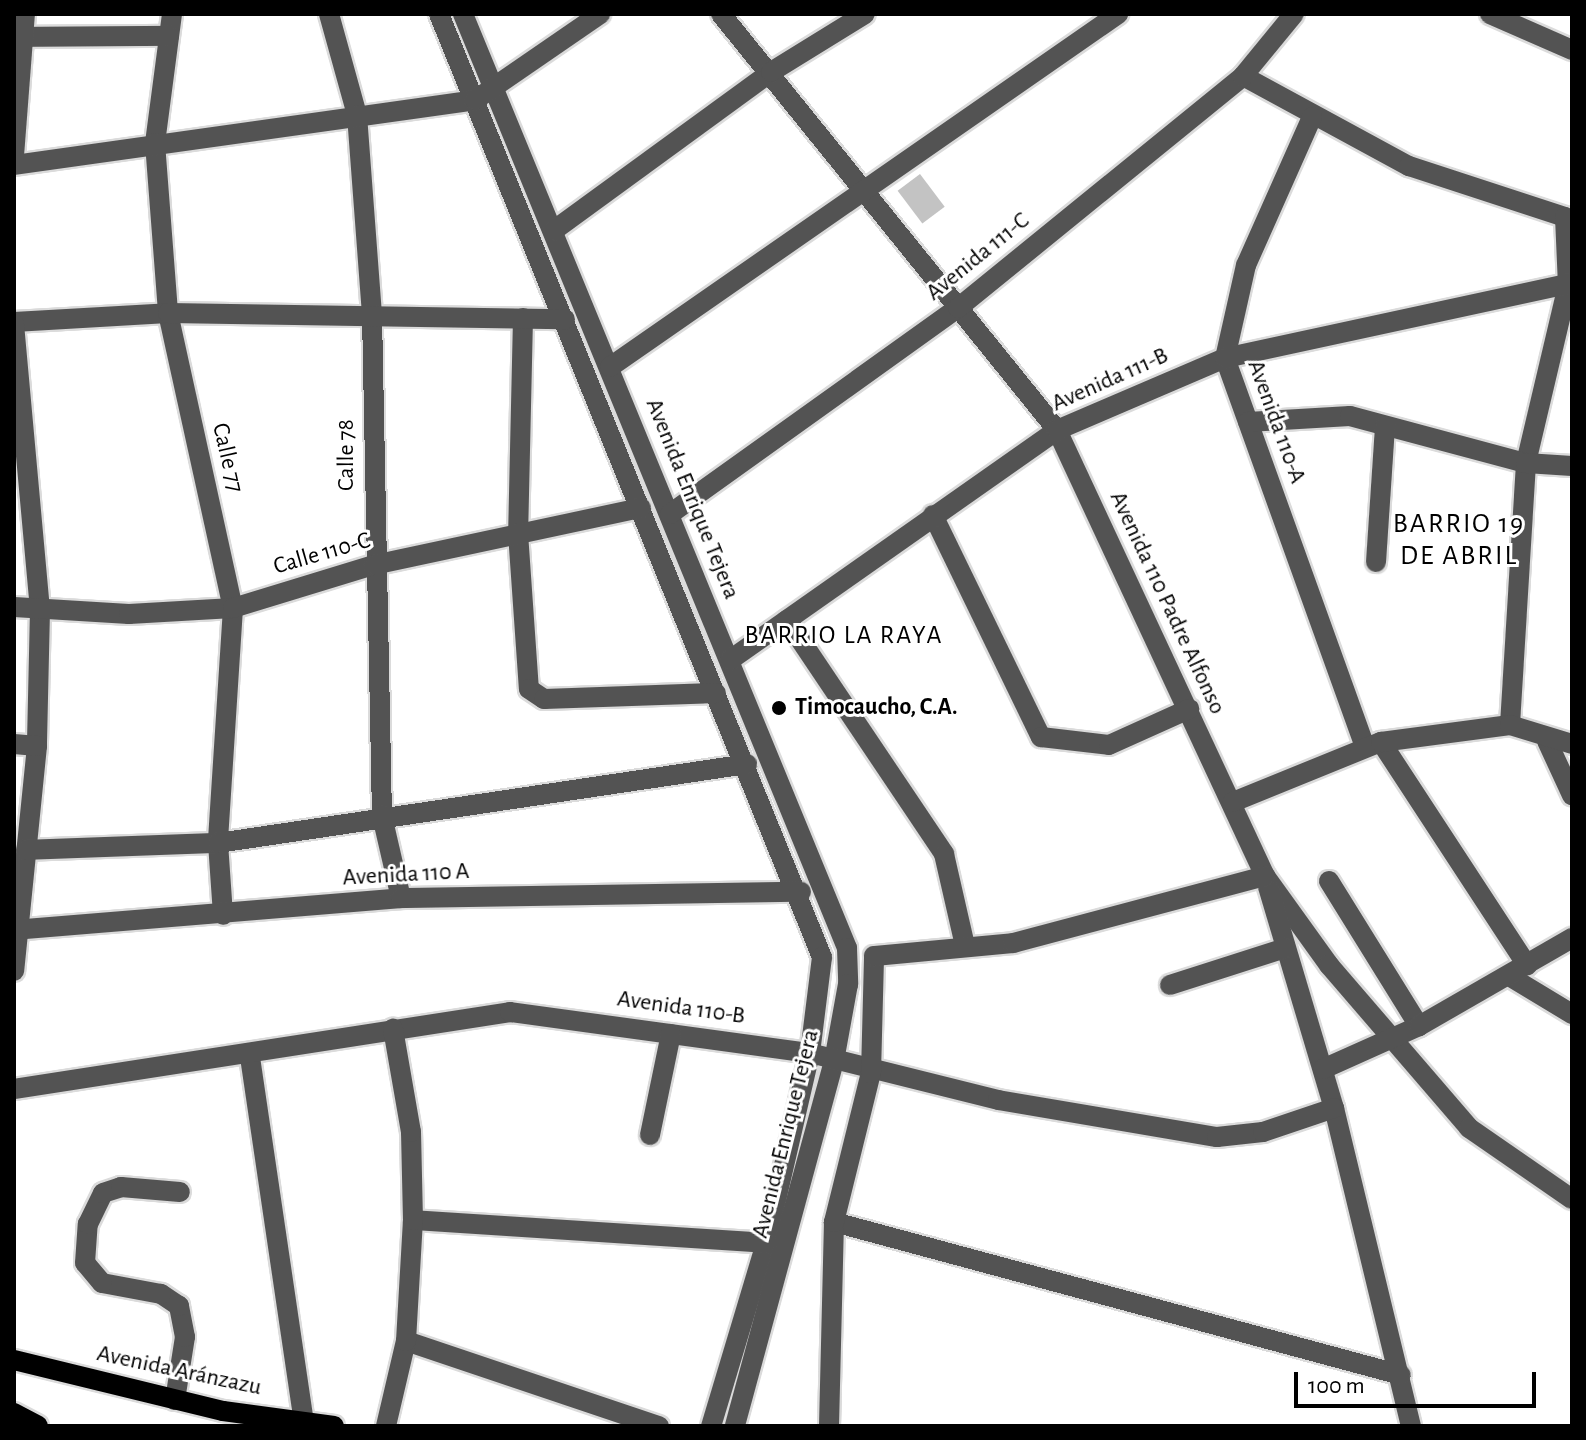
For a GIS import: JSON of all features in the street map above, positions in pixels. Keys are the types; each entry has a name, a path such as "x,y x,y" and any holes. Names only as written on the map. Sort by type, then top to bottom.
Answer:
{"main road":[{"name":"Avenida Aránzazu","path":"14,1360 223,1411 334,1426"},
{"path":"223,1411 239,1426"},
{"path":"14,1413 38,1426"}],"street":[{"path":"14,156 18,36 25,14"},
{"name":"Calle 77","path":"172,14 155,143 168,313 233,608 218,843 223,915"},
{"name":"Calle 78","path":"329,14 357,115 372,314 374,565 382,816 401,898"},
{"name":"Avenida Enrique Tejera","path":"439,14 716,693 801,892 822,957 810,1053 766,1243 711,1426"},
{"name":"Avenida Enrique Tejera","path":"463,14 847,948 834,1061 735,1426"},
{"path":"14,165 475,100 576,20 600,14"},
{"name":"Avenida 110 Padre Alfonso","path":"721,14 866,189 1057,430 1265,876 1329,965 1469,1128 1572,1199"},
{"path":"553,231 771,72 865,14"},
{"path":"610,367 1118,14"},
{"name":"Avenida 111-C","path":"670,514 958,308 1243,76 1294,14"},
{"path":"1490,14 1572,50"},
{"path":"18,36 169,36"},
{"path":"1243,76 1312,117 1444,181 1565,217 1570,284 1526,463 1510,725"},
{"name":"Avenida 110-A","path":"1312,117 1246,265 1225,358 1373,744 1527,965"},
{"name":"Avenida 111-B","path":"730,660 1057,430 1225,358 1570,284"},
{"path":"14,971 37,746 40,610 14,323 168,313 565,319"},
{"path":"523,318 518,533 525,678 535,696 716,693"},
{"path":"1248,422 1341,416 1526,463 1572,466"},
{"path":"1376,562 1385,426"},
{"name":"Calle 110-C","path":"14,607 40,610 233,608 374,565 641,508"},
{"path":"933,515 1041,737 1109,745 1189,709"},
{"path":"787,620 944,854 965,946"},
{"path":"1233,802 1373,744 1510,725 1547,741 1572,744"},
{"path":"1547,741 1572,795"},
{"path":"14,744 37,746"},
{"path":"26,850 218,843 382,816 747,764"},
{"path":"829,1426 834,1222 871,1073 873,961 885,952 1013,943 1265,876 1334,1108 1411,1426"},
{"path":"1329,881 1419,1026"},
{"name":"Avenida 110 A","path":"16,931 401,898 801,892"},
{"path":"1323,1069 1419,1026 1572,938"},
{"path":"1170,985 1285,948"},
{"path":"1296,980 1329,965"},
{"path":"1509,976 1572,1014"},
{"name":"Avenida 110-B","path":"14,1089 250,1057 393,1029 510,1012 810,1053 871,1073 1217,1137 1263,1132 1334,1108"},
{"path":"386,1426 406,1341 413,1220 411,1132 393,1029"},
{"path":"650,1135 671,1034"},
{"path":"250,1057 304,1421"},
{"path":"175,1400 185,1337 179,1306 161,1294 102,1283 85,1263 88,1224 103,1193 121,1187 180,1192"},
{"path":"413,1220 766,1243"},
{"path":"834,1222 1401,1375"},
{"path":"406,1341 659,1426"}],"building":[{"path":"920,174 945,207 922,224 898,191"}],"place":[{"name":"Timocaucho, C.A.","path":"779,708"}],"district":[{"name":"BARRIO 19 DE ABRIL","path":"1459,540"},
{"name":"BARRIO LA RAYA","path":"844,636"}]}
